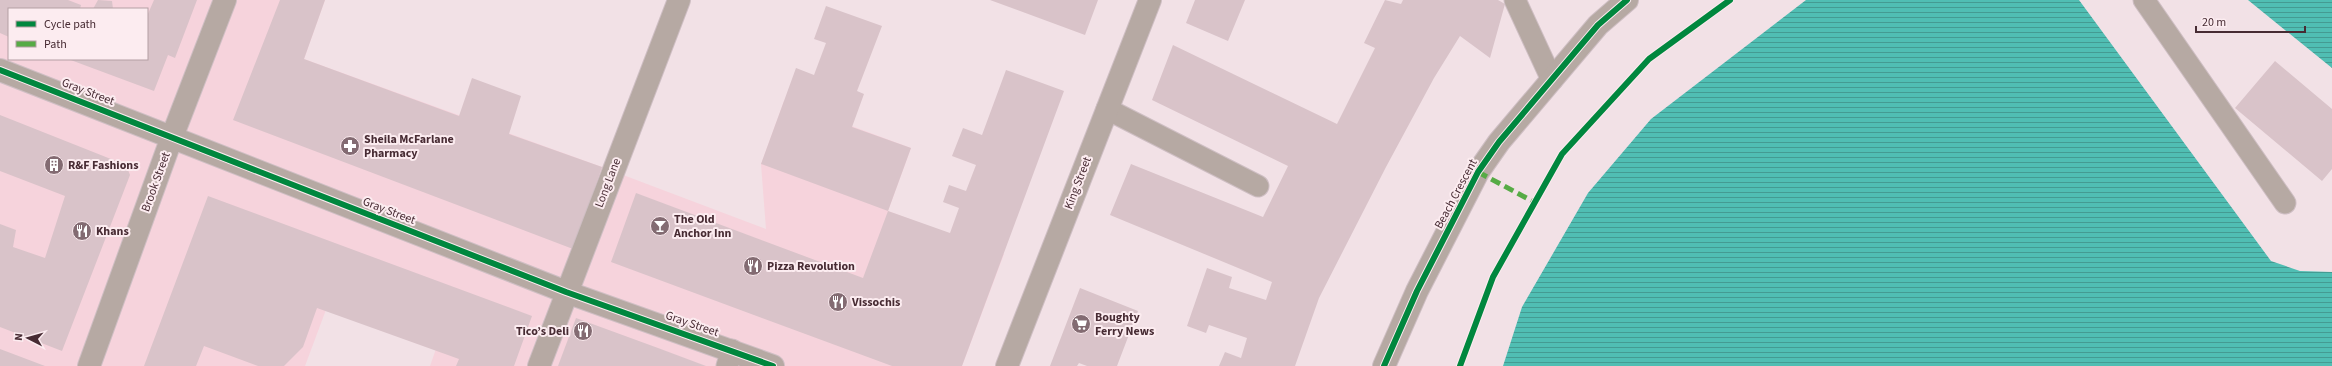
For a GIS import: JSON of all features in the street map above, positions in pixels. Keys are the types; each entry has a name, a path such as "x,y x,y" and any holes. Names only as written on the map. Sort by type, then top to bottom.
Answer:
{"street":[{"name":"Brook Street","path":"89,366 172,137 225,0"},
{"name":"Long Lane","path":"539,366 678,0"},
{"name":"King Street","path":"1007,366 1150,0"},
{"name":"Beach Crescent","path":"1384,366 1417,291 1478,172 1499,142 1598,25 1627,0"},
{"name":"Gray Street","path":"0,70 566,292 729,358 773,366"}],"lane":[{"path":"1515,0 1552,80"},
{"path":"2144,0 2285,203"},
{"path":"1107,108 1258,186"}],"shaded area":[{"path":"0,0 325,0 304,59 602,167 766,229 761,164 784,101 911,148 888,211 1004,254 962,366 430,366 437,346 327,307 305,366 0,366"},
{"path":"1806,0 2079,0 2271,261 2300,271 2332,272 2332,366 1503,366 1522,307 1588,193 1651,119"},
{"path":"2248,0 2332,0 2332,68"}],"building":[{"path":"0,0 68,0 81,5 80,8 8,8 8,37 0,33"},
{"path":"98,0 112,1 113,8 94,8"},
{"path":"154,0 197,0 175,58 168,55 154,91 71,60 148,60 148,14"},
{"path":"280,0 325,0 304,59 459,116 472,78 521,96 509,134 602,167 573,249 233,120"},
{"path":"990,0 1098,0 1085,35"},
{"path":"1195,0 1245,0 1228,41 1186,23"},
{"path":"1385,0 1401,4 1403,0 1498,0 1505,4 1490,58 1460,36 1434,78 1386,167 1319,298 1295,366 1219,366 1225,352 1241,358 1247,338 1209,325 1206,333 1187,326 1207,268 1232,277 1229,288 1266,300 1272,282 1110,215 1131,164 1263,217 1288,166 1152,100 1173,45 1337,124 1375,48 1364,43"},
{"path":"826,6 882,26 857,91 864,94 852,127 911,148 888,211 761,164 796,68 814,75 826,43 814,39"},
{"path":"2275,61 2332,109 2332,169 2322,181 2235,108"},
{"path":"1006,70 1064,91 962,366 892,366 611,262 636,193 863,278 888,211 950,233 959,208 943,202 949,185 966,191 976,165 952,156 963,128 982,135"},
{"path":"0,115 126,165 130,175 62,351 0,327 0,224 16,230 13,247 45,258 65,196 0,171"},
{"path":"208,196 532,316 514,366 456,366 459,359 317,308 303,347 284,366 258,366 204,346 196,366 144,366"},
{"path":"1080,288 1138,311 1117,366 1087,366 1079,363 1077,366 1050,366"},
{"path":"576,318 658,348 706,366 558,366"},
{"path":"0,349 45,366 0,366"}],"marked path":[{"path":"1478,172 1534,202"}],"cycle path":[{"path":"1384,366 1417,291 1478,172 1499,142 1598,25 1627,0"},
{"path":"1460,366 1493,277 1562,154 1649,59 1730,0"},
{"path":"0,70 566,292 773,366"}],"place":[{"name":"Sheila McFarlane Pharmacy","path":"350,146"},
{"name":"R&F Fashions","path":"54,165"},
{"name":"The Old Anchor Inn","path":"660,226"},
{"name":"Khans","path":"82,231"},
{"name":"Pizza Revolution","path":"753,266"},
{"name":"Vissochis","path":"838,302"},
{"name":"Boughty Ferry News","path":"1081,324"},
{"name":"Tico’s Deli","path":"583,331"}]}
